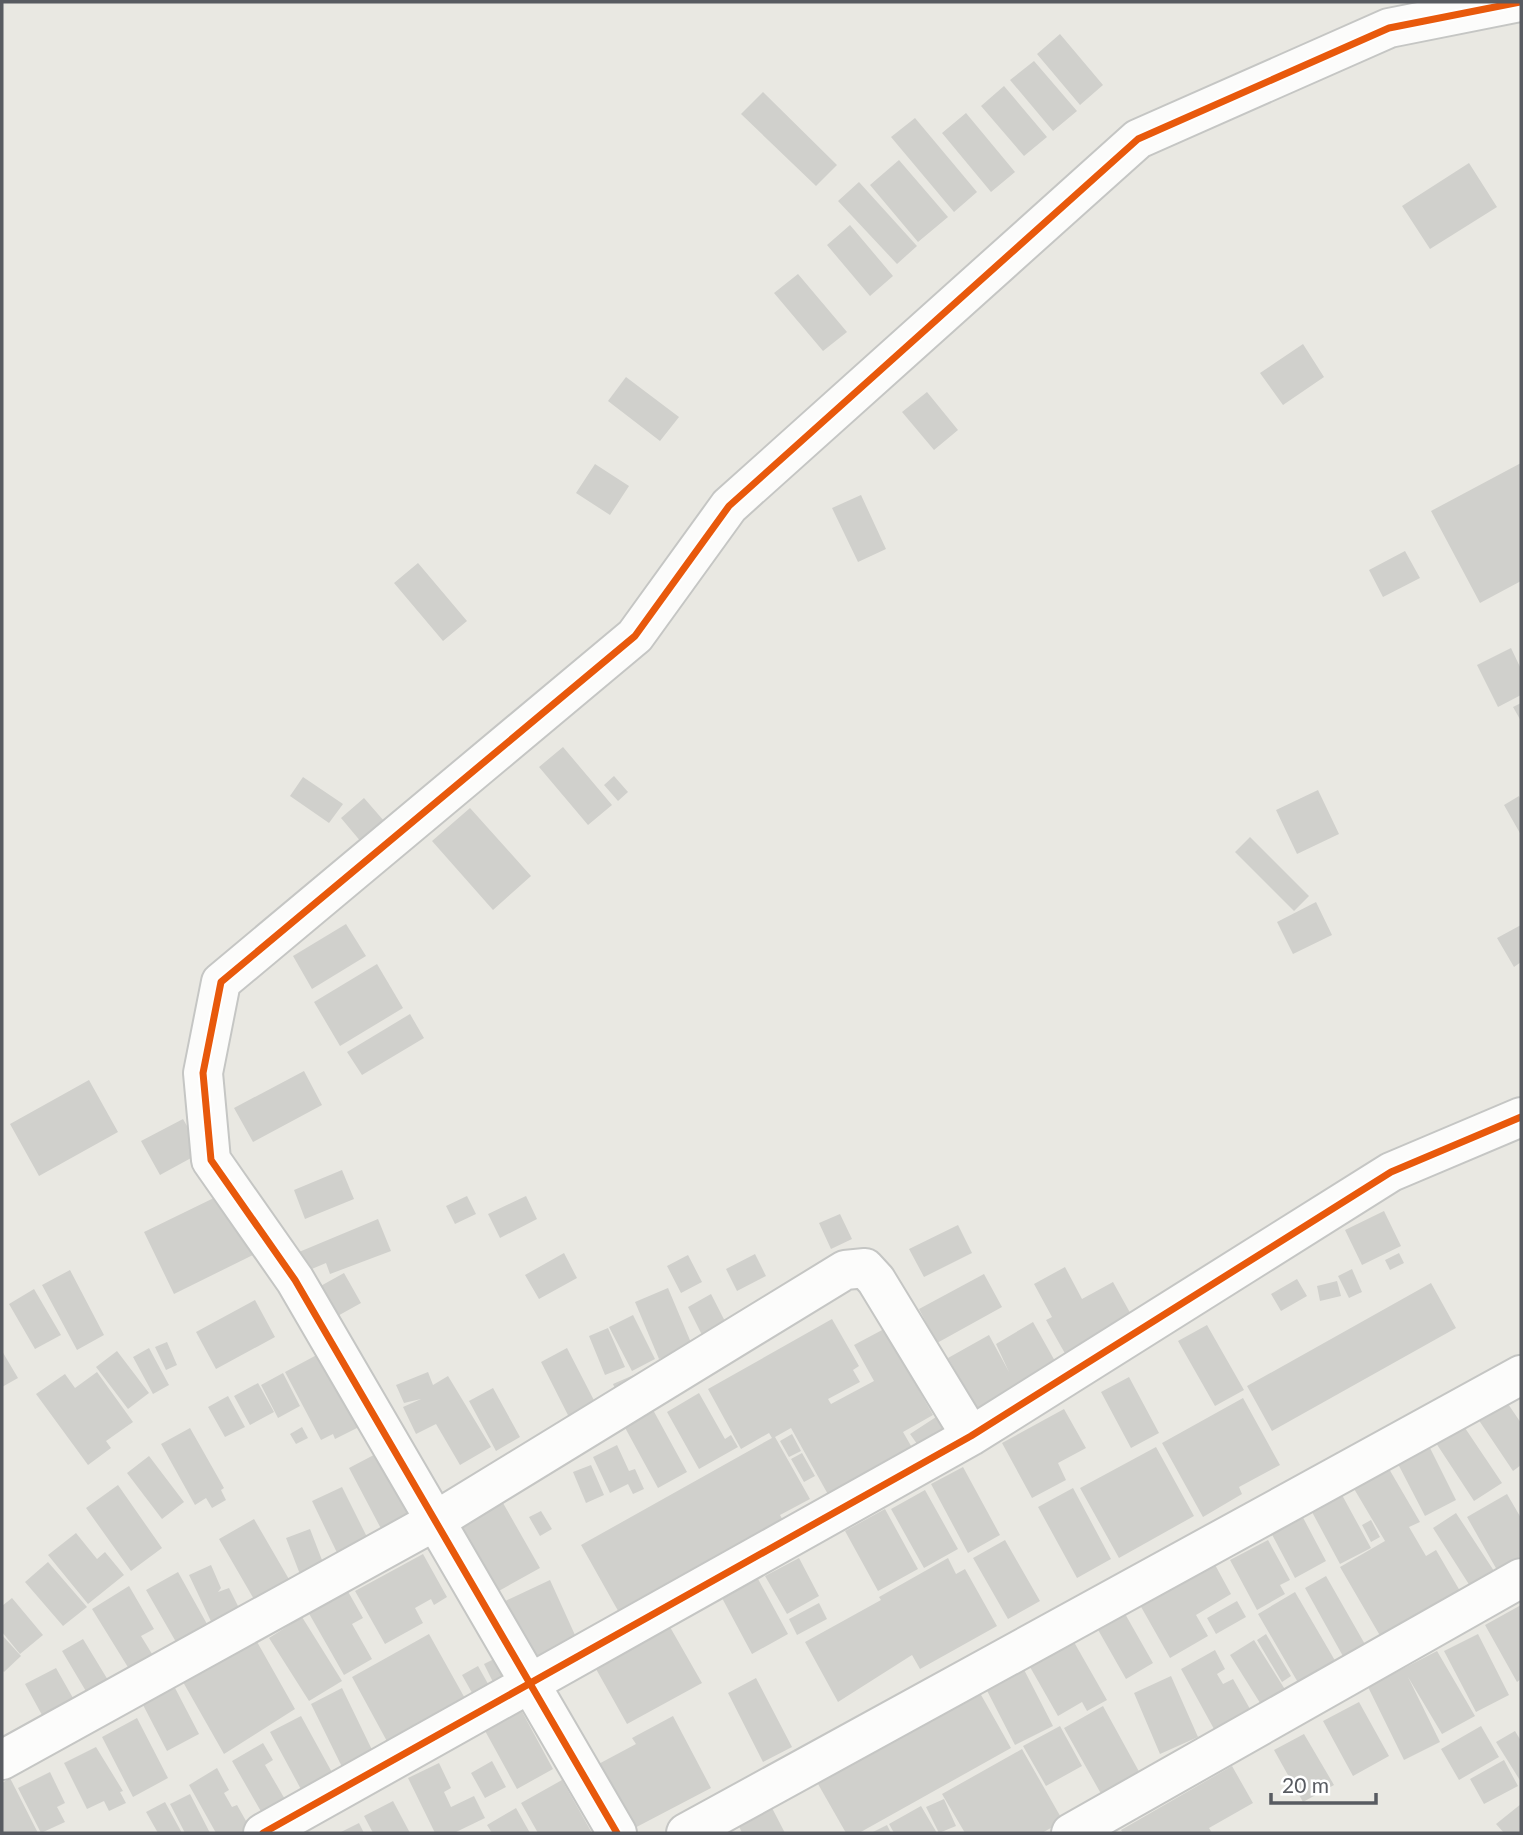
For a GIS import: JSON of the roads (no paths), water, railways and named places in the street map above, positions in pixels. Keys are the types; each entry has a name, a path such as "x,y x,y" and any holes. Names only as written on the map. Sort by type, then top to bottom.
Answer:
{"street":[{"path":"617,1833 295,1280 211,1160 202,1073 221,982 635,636 729,506 1138,139 1389,28 1520,2"},
{"path":"263,1833 971,1436 1391,1172 1521,1118"},
{"path":"2,1760 435,1521 845,1270 865,1268 876,1280 971,1436"},
{"path":"685,1833 1521,1375"},
{"path":"1071,1833 1521,1578"}]}
